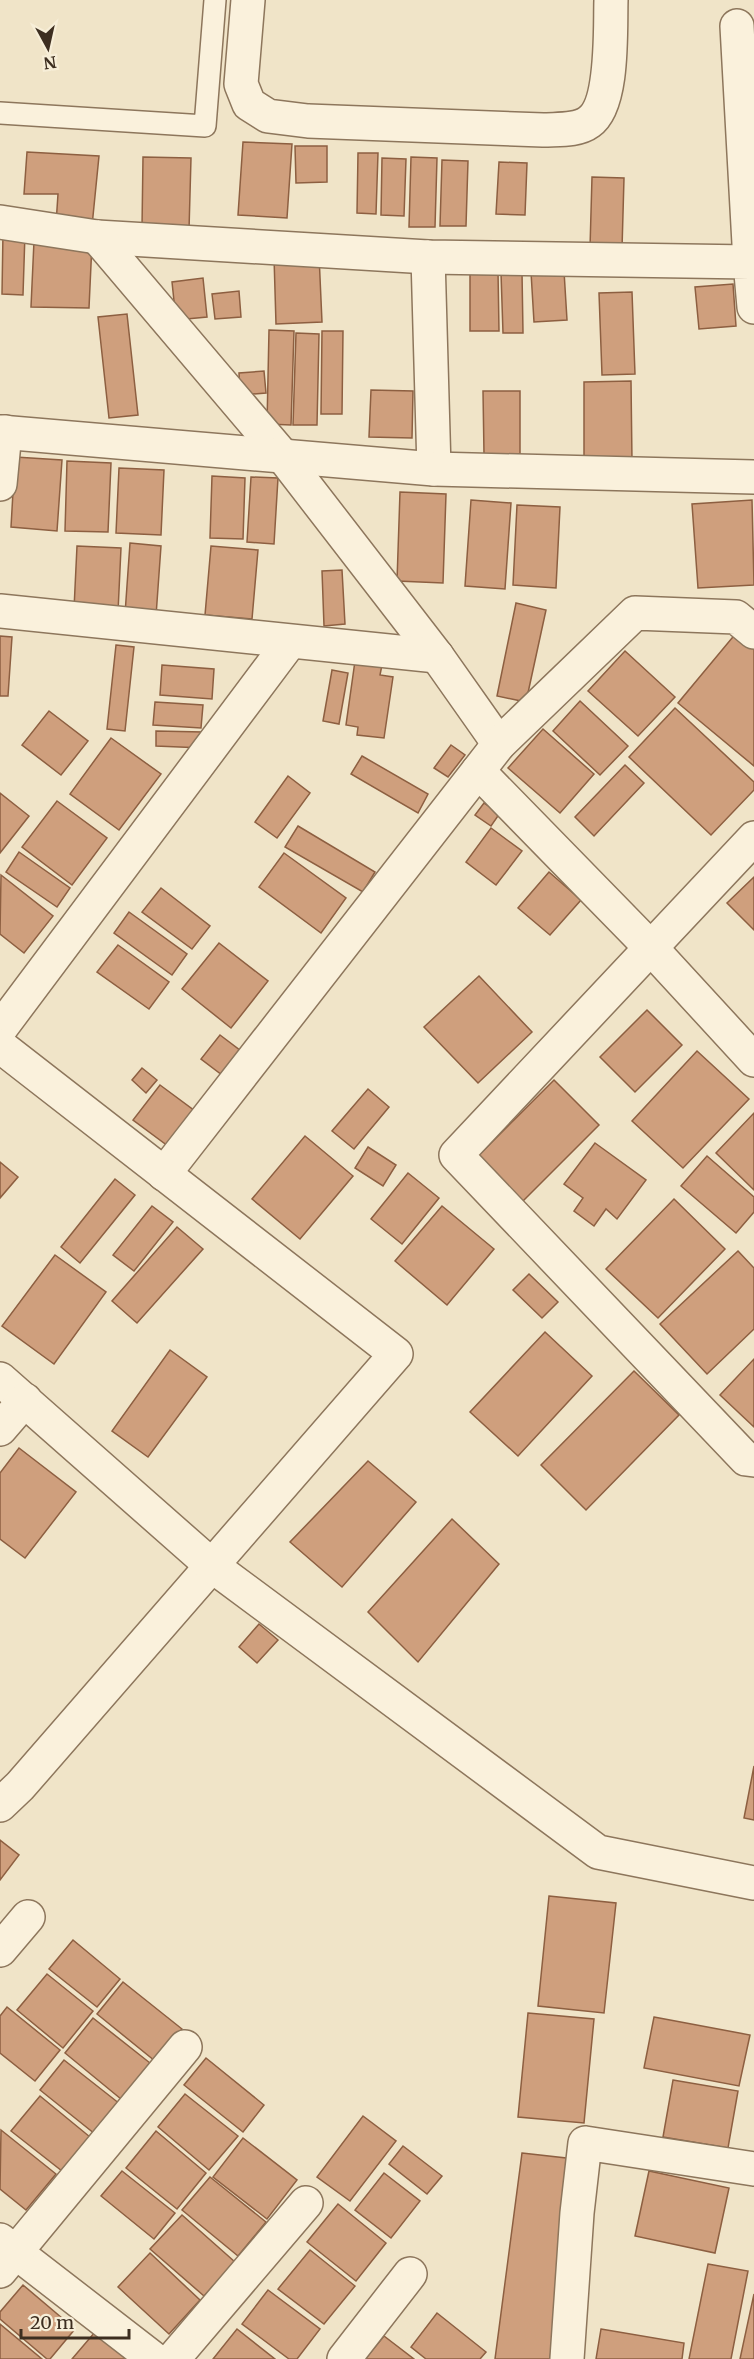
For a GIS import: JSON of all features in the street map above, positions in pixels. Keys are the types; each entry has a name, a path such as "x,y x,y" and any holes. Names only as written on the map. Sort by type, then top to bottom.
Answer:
{"street":[{"path":"248,0 241,84 249,104 268,116 308,121 543,130 573,129 589,122 601,109 606,92 611,0"},
{"path":"737,26 754,307"},
{"path":"0,222 97,237 428,257 752,261"},
{"path":"97,237 281,454 437,656 499,744"},
{"path":"428,257 434,469"},
{"path":"0,484 2,432 281,454 434,469 754,477"},
{"path":"0,611 289,643 437,656"},
{"path":"164,1174 499,744 635,613 736,617 754,632"},
{"path":"0,1029 289,643"},
{"path":"478,771 650,947 754,1060"},
{"path":"754,838 456,1155 746,1459 754,1460"},
{"path":"0,1046 396,1354 20,1786 0,1805"},
{"path":"0,1379 211,1565 598,1852 754,1883"},
{"path":"0,1429 25,1400"},
{"path":"0,1950 28,1917"},
{"path":"154,2359 5,2255 185,2048"},
{"path":"567,2359 577,2213 585,2143 754,2169"},
{"path":"173,2359 306,2203"},
{"path":"344,2359 410,2274"}],"lane":[{"path":"0,113 205,126 215,0"}],"building":[{"path":"243,142 292,144 287,218 238,215"},
{"path":"295,146 327,146 327,182 296,183"},
{"path":"27,152 99,156 92,226 56,224 58,194 24,194"},
{"path":"358,153 378,153 376,214 357,213"},
{"path":"143,157 191,158 189,230 142,228"},
{"path":"411,157 437,158 435,227 409,227"},
{"path":"382,158 406,159 404,216 381,215"},
{"path":"442,160 468,161 466,226 440,226"},
{"path":"499,162 527,163 525,215 496,214"},
{"path":"592,177 624,178 622,249 590,248"},
{"path":"3,232 25,233 23,295 2,294"},
{"path":"34,241 92,243 89,308 31,307"},
{"path":"319,255 322,322 276,324 274,257"},
{"path":"470,271 498,271 499,331 470,331"},
{"path":"564,271 567,320 534,322 531,272"},
{"path":"522,272 523,333 503,333 501,273"},
{"path":"203,278 207,317 176,320 172,282"},
{"path":"733,284 736,326 699,329 695,287"},
{"path":"239,291 241,317 215,319 212,294"},
{"path":"632,292 635,374 602,375 599,293"},
{"path":"127,314 138,415 109,418 98,317"},
{"path":"269,330 294,331 291,425 267,424"},
{"path":"322,331 343,331 342,414 321,414"},
{"path":"296,333 319,334 317,425 293,425"},
{"path":"264,371 266,393 240,395 239,373"},
{"path":"631,381 632,461 584,461 584,382"},
{"path":"371,390 413,391 412,438 369,437"},
{"path":"483,391 520,391 520,454 484,454"},
{"path":"15,457 62,460 57,531 11,527"},
{"path":"67,461 111,463 108,532 65,531"},
{"path":"119,468 164,470 161,535 116,533"},
{"path":"212,476 245,478 243,539 210,538"},
{"path":"251,477 278,478 274,544 247,542"},
{"path":"400,492 446,494 443,583 397,581"},
{"path":"471,500 511,503 505,589 465,586"},
{"path":"752,500 754,585 698,588 692,504"},
{"path":"517,505 560,507 556,588 513,585"},
{"path":"130,543 161,546 156,616 125,614"},
{"path":"77,546 121,548 118,612 74,609"},
{"path":"211,546 258,550 252,619 205,615"},
{"path":"342,570 345,624 324,626 322,571"},
{"path":"516,603 546,610 526,702 497,696"},
{"path":"737,632 754,646 754,766 678,703"},
{"path":"0,636 12,637 8,696 0,696"},
{"path":"116,645 134,647 125,731 107,729"},
{"path":"625,651 675,697 638,736 588,691"},
{"path":"355,661 382,665 380,675 393,677 384,738 357,735 358,727 346,725"},
{"path":"162,665 214,669 212,699 160,695"},
{"path":"332,670 348,673 339,724 323,721"},
{"path":"580,701 628,746 600,775 553,731"},
{"path":"155,702 203,705 201,728 153,725"},
{"path":"675,708 754,782 754,790 711,835 629,757"},
{"path":"49,711 88,741 61,775 22,745"},
{"path":"543,729 594,774 560,813 508,768"},
{"path":"156,731 203,732 203,748 156,746"},
{"path":"111,738 161,774 119,830 70,794"},
{"path":"451,745 465,755 448,777 434,768"},
{"path":"362,756 428,794 418,813 351,774"},
{"path":"625,765 644,783 594,836 575,817"},
{"path":"288,776 310,793 277,838 255,822"},
{"path":"0,793 29,816 0,853"},
{"path":"57,801 107,838 72,885 22,847"},
{"path":"484,803 500,813 491,826 475,815"},
{"path":"298,826 375,872 363,892 285,847"},
{"path":"491,828 522,851 496,885 466,862"},
{"path":"19,852 70,888 57,907 6,872"},
{"path":"284,853 346,898 321,933 259,887"},
{"path":"549,872 581,900 550,935 518,908"},
{"path":"1,875 53,916 24,953 0,934"},
{"path":"754,877 754,930 727,903"},
{"path":"161,888 210,926 192,949 142,912"},
{"path":"129,912 187,954 172,975 114,933"},
{"path":"219,943 268,981 231,1028 182,989"},
{"path":"118,945 169,982 149,1009 97,972"},
{"path":"479,976 532,1032 478,1083 424,1027"},
{"path":"647,1010 682,1045 635,1092 600,1057"},
{"path":"220,1035 241,1051 222,1075 201,1059"},
{"path":"697,1051 749,1099 683,1168 632,1121"},
{"path":"142,1068 157,1080 146,1093 132,1080"},
{"path":"554,1080 599,1125 517,1207 471,1163"},
{"path":"160,1085 199,1114 172,1149 133,1120"},
{"path":"368,1089 389,1107 354,1149 332,1131"},
{"path":"754,1113 754,1190 716,1153"},
{"path":"305,1136 353,1176 300,1239 252,1199"},
{"path":"595,1143 646,1180 617,1219 606,1209 594,1226 574,1211 583,1198 564,1184"},
{"path":"368,1147 396,1165 383,1186 355,1168"},
{"path":"707,1156 754,1197 754,1212 736,1233 681,1186"},
{"path":"0,1162 18,1177 0,1198"},
{"path":"408,1173 439,1198 402,1244 371,1219"},
{"path":"115,1179 135,1195 80,1263 61,1247"},
{"path":"674,1199 725,1249 658,1318 606,1269"},
{"path":"152,1206 173,1222 134,1271 113,1255"},
{"path":"442,1206 494,1249 447,1305 395,1261"},
{"path":"177,1227 203,1249 137,1323 112,1301"},
{"path":"738,1251 754,1268 754,1329 707,1374 660,1324"},
{"path":"55,1255 106,1292 54,1364 2,1326"},
{"path":"529,1274 558,1302 542,1318 513,1290"},
{"path":"545,1332 592,1376 518,1456 470,1412"},
{"path":"170,1350 207,1377 148,1457 112,1431"},
{"path":"754,1359 754,1427 720,1395"},
{"path":"634,1371 679,1415 586,1510 541,1465"},
{"path":"19,1448 76,1492 25,1558 0,1539 0,1473"},
{"path":"368,1461 416,1502 342,1587 290,1542"},
{"path":"452,1519 499,1564 418,1662 368,1612"},
{"path":"259,1624 278,1640 257,1663 239,1647"},
{"path":"754,1766 754,1820 744,1818"},
{"path":"0,1840 19,1855 0,1880"},
{"path":"549,1896 616,1903 604,2013 538,2006"},
{"path":"73,1940 120,1979 97,2007 49,1969"},
{"path":"47,1974 93,2011 63,2048 17,2010"},
{"path":"123,1982 182,2029 155,2061 97,2014"},
{"path":"7,2007 60,2050 35,2081 0,2053 0,2016"},
{"path":"528,2013 594,2019 584,2123 518,2117"},
{"path":"654,2017 750,2035 739,2086 644,2068"},
{"path":"93,2018 150,2063 121,2099 65,2053"},
{"path":"206,2058 264,2105 243,2132 184,2085"},
{"path":"64,2060 120,2104 95,2134 40,2090"},
{"path":"673,2080 738,2091 728,2148 663,2137"},
{"path":"185,2094 238,2136 209,2170 158,2127"},
{"path":"40,2096 90,2137 62,2171 11,2131"},
{"path":"363,2116 396,2141 350,2201 317,2177"},
{"path":"1,2130 56,2174 26,2210 0,2189"},
{"path":"156,2131 206,2173 177,2209 126,2168"},
{"path":"243,2138 297,2180 267,2219 213,2177"},
{"path":"403,2146 442,2176 427,2194 389,2164"},
{"path":"522,2153 575,2159 550,2359 495,2359"},
{"path":"122,2171 175,2213 154,2239 101,2196"},
{"path":"649,2171 729,2188 715,2253 635,2236"},
{"path":"384,2173 420,2201 391,2238 355,2210"},
{"path":"210,2177 266,2222 238,2256 182,2210"},
{"path":"338,2204 386,2243 356,2281 307,2242"},
{"path":"182,2215 235,2262 204,2296 150,2249"},
{"path":"310,2250 355,2286 324,2324 278,2289"},
{"path":"150,2253 200,2300 169,2334 118,2287"},
{"path":"708,2264 748,2271 731,2359 689,2359"},
{"path":"23,2285 75,2329 50,2359 47,2359 0,2319 0,2312"},
{"path":"268,2290 320,2329 297,2359 289,2359 242,2324"},
{"path":"754,2294 754,2359 740,2359"},
{"path":"437,2313 486,2352 480,2359 426,2359 411,2347"},
{"path":"0,2324 42,2359 0,2359"},
{"path":"237,2329 275,2359 213,2359"},
{"path":"601,2329 684,2343 682,2359 596,2359"},
{"path":"95,2332 127,2359 72,2359"},
{"path":"384,2336 414,2359 365,2359"}]}
